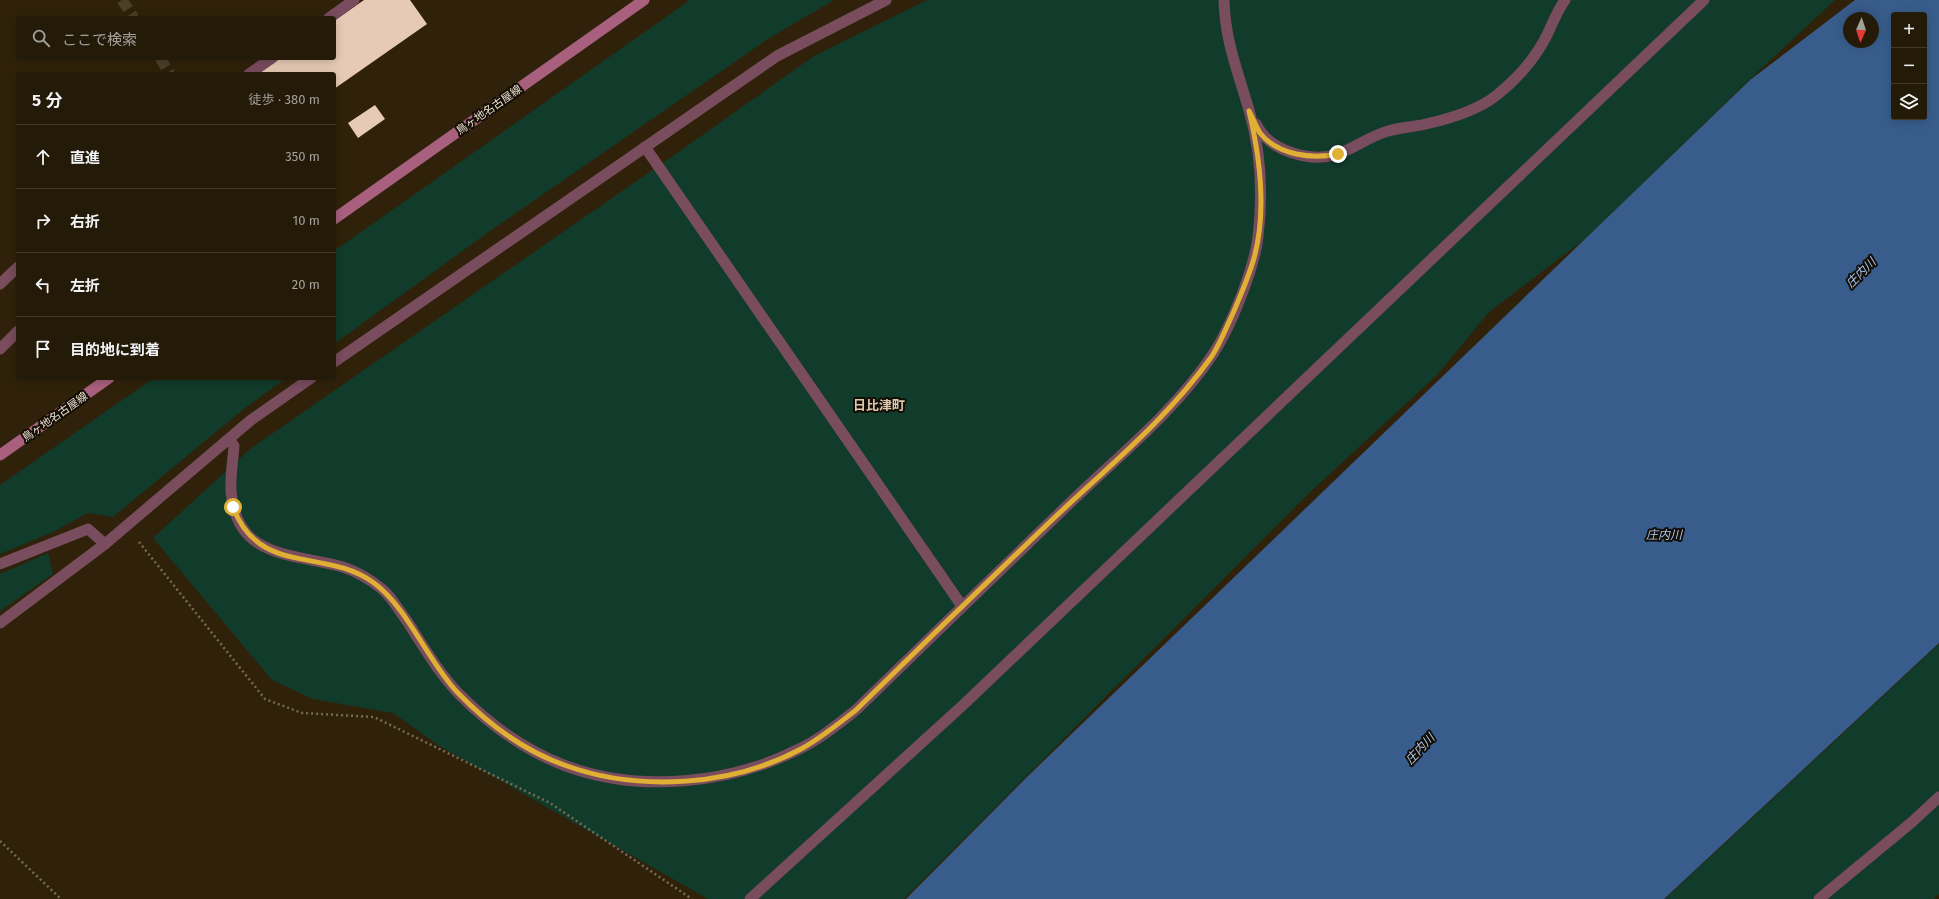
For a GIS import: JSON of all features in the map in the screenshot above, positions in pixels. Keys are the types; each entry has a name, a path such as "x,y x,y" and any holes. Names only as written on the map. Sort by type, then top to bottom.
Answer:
{"main road":[{"name":"鳥ヶ地名古屋線","path":"336,218 644,0"},
{"name":"鳥ヶ地名古屋線","path":"0,455 106,380"}],"street":[{"path":"332,16 354,0"},
{"path":"336,361 777,56 886,0"},
{"path":"229,439 234,446 231,490 233,507 239,522 248,535 261,546 280,554 346,568 365,576 384,590 399,610 440,673 483,717 540,755 567,766 595,774 623,779 688,780 751,769 800,749 828,731 856,710 962,606 1164,413 1212,355 1223,336 1245,284 1254,258 1258,237 1260,207 1256,138 1229,48 1224,21 1224,0"},
{"path":"1249,111 1260,133 1273,144 1306,156 1323,157 1338,154 1369,138 1389,131 1430,123 1477,108 1495,97 1523,70 1536,53 1565,0"},
{"path":"750,899 962,706 1704,0"},
{"path":"252,72 269,60"},
{"path":"645,147 962,606"},
{"path":"0,284 16,269"},
{"path":"0,349 16,333"},
{"path":"0,623 105,544 251,420 309,380"},
{"path":"0,564 88,529 105,544"},
{"path":"1820,899 1912,822 1939,797"}],"path":[{"path":"126,526 265,700 302,713 374,717 550,803 692,899"},
{"path":"0,841 61,899"}],"green space":[{"path":"690,0 834,0 768,39 490,231 336,343 336,250"},
{"path":"927,0 1835,0 1749,80 1585,239 1489,312 1437,375 1308,494 904,899 708,899 438,745 393,713 313,699 272,680 153,538 250,449 677,153 814,56"},
{"path":"151,380 283,380 245,408 113,517 88,513 53,532 0,554 0,485"},
{"path":"48,553 53,574 0,611 0,574"},
{"path":"1939,644 1939,894 1934,899 1665,899"}],"water":[{"name":"庄内川","path":"1855,0 1939,0 1939,643 1664,899 906,899 1029,775 1750,80"}],"building":[{"path":"364,0 410,0 427,24 336,88 336,72 260,72 278,60 336,60 336,20"},
{"path":"375,105 385,119 358,138 348,123"}],"tunnel":[{"path":"122,0 133,16"},
{"path":"161,60 169,72"}],"district":[{"name":"日比津町","path":"879,405"}],"route":[{"path":"233,507 239,522 248,535 261,546 280,554 298,559 326,563 346,568 365,576 384,590 399,610 440,673 458,693 483,717 540,755 567,766 595,774 623,779 655,781 688,780 751,769 800,749 828,731 856,710 962,606 1164,413 1212,355 1223,336 1245,284 1254,258 1258,237 1260,187 1256,138 1249,111 1260,133 1273,144 1306,156 1323,157 1338,154"}]}
